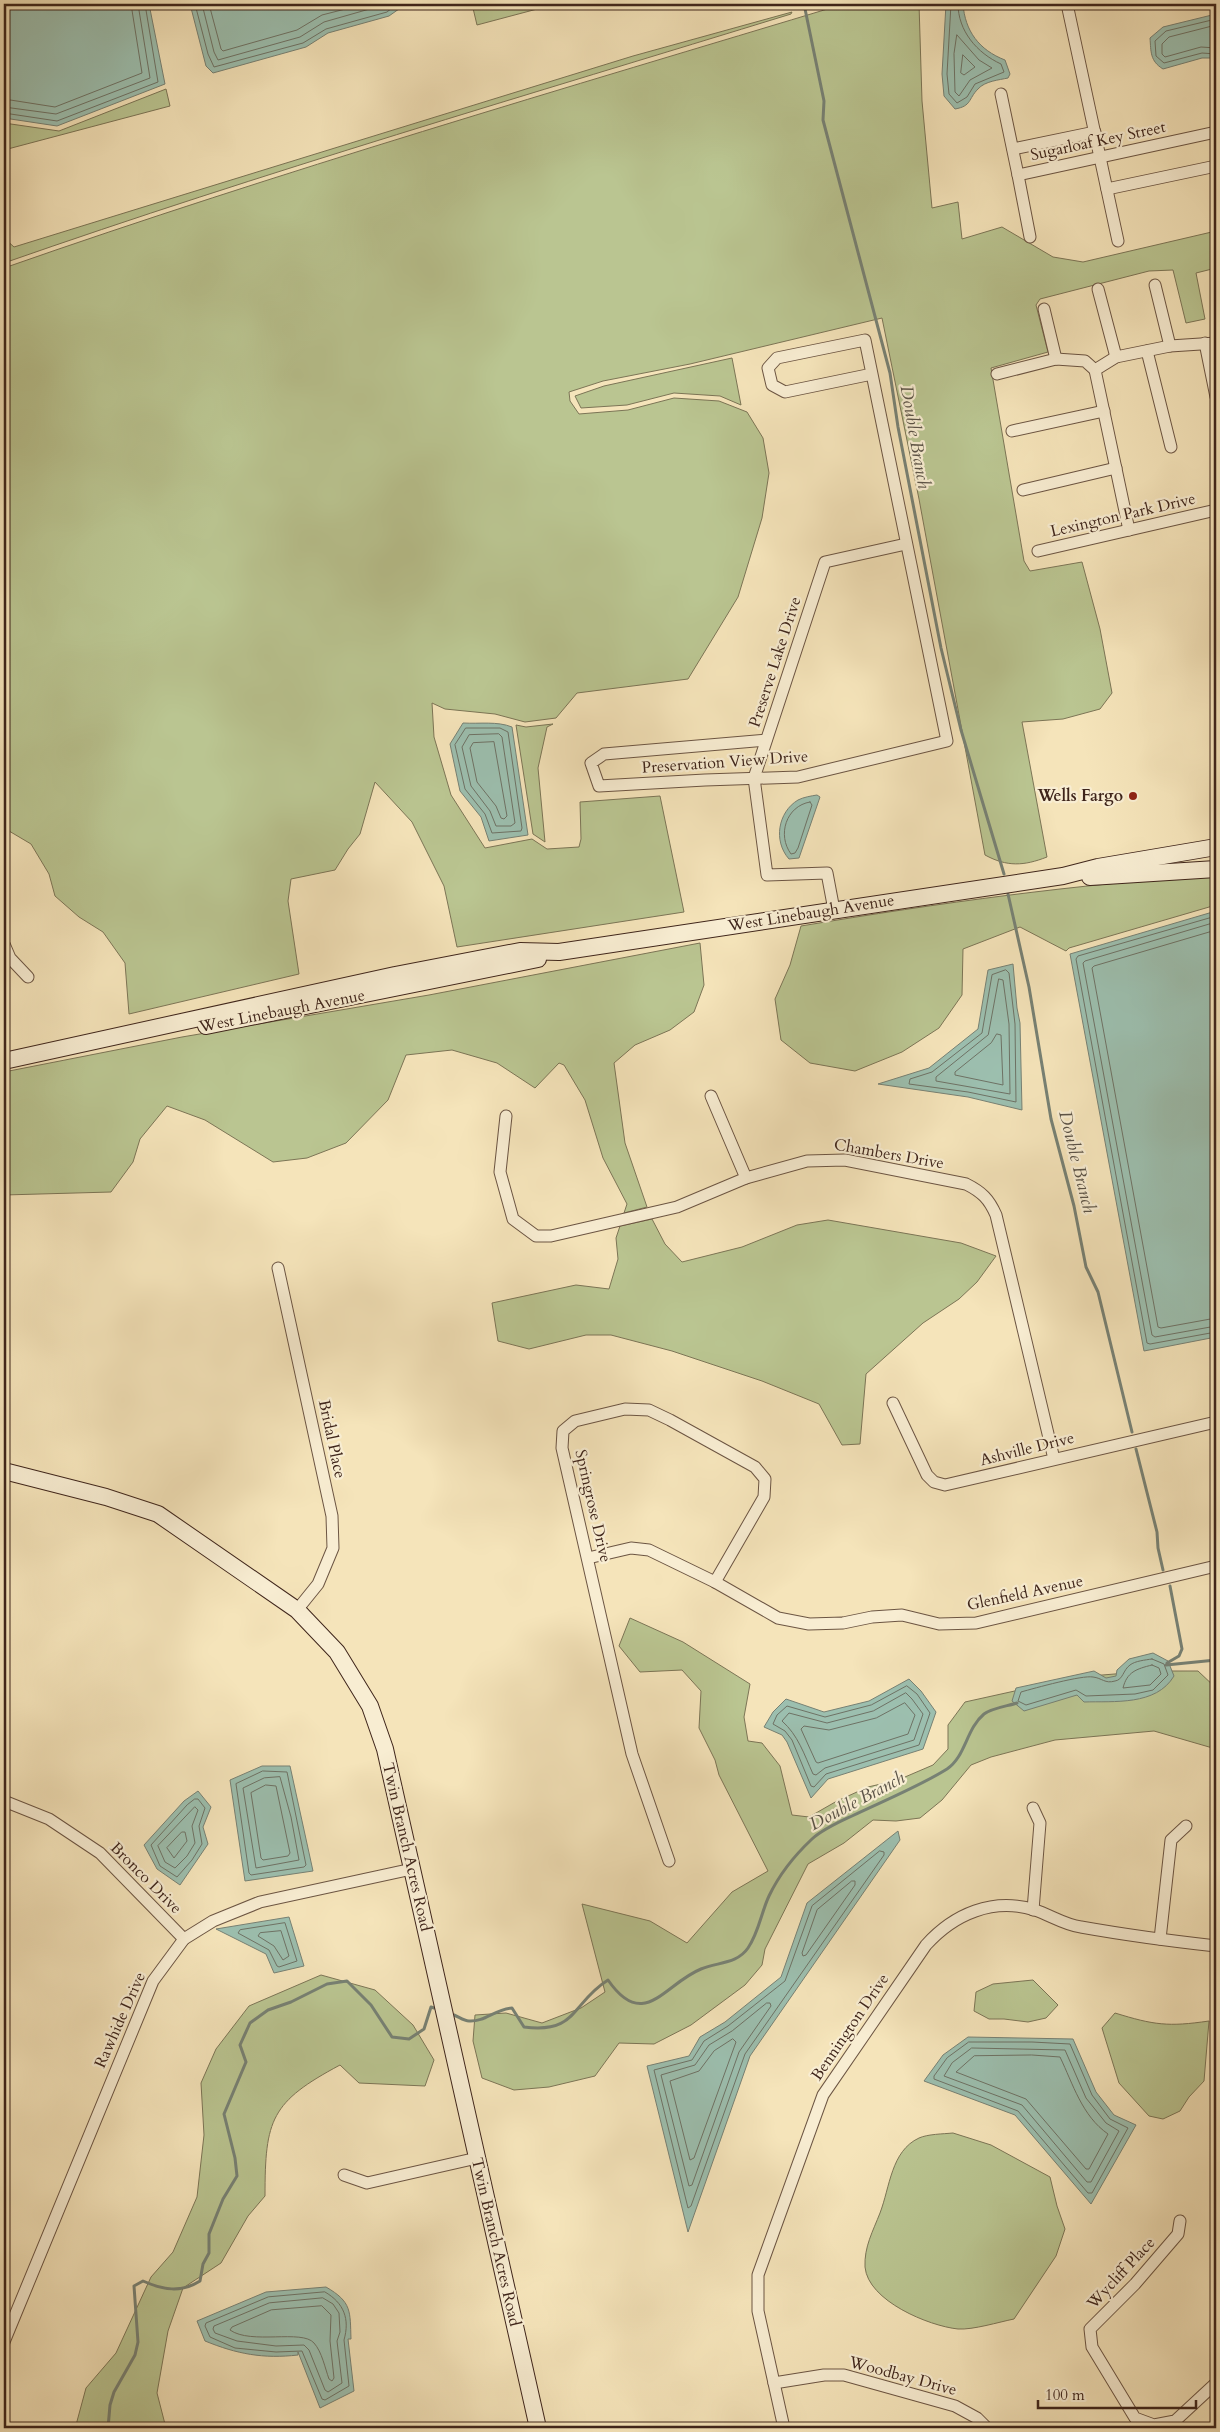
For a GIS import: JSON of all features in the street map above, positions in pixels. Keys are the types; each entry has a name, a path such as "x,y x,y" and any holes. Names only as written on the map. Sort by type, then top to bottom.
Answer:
{"main road":[{"name":"West Linebaugh Avenue","path":"4,1061 397,982 520,952 559,952 1063,876 1098,867 1216,847"},
{"name":"West Linebaugh Avenue","path":"1063,876 1083,878 1216,869"},
{"name":"West Linebaugh Avenue","path":"4,1066 338,993"},
{"name":"Twin Branch Acres Road","path":"4,1471 106,1497 158,1514 297,1610 337,1652 370,1706 385,1749 538,2428"}],"street":[{"path":"1067,4 1118,241"},
{"path":"1000,94 1018,175"},
{"path":"1013,149 1095,132"},
{"name":"Sugarloaf Key Street","path":"1030,237 1018,175 1216,132"},
{"path":"1107,189 1216,166"},
{"path":"1155,285 1170,346"},
{"path":"1098,289 1116,357"},
{"path":"1044,309 1056,359"},
{"name":"Preservation View Drive","path":"766,740 604,754 591,763 599,786 798,777 947,741 872,374 864,340 777,358 768,368 772,385 785,392 872,374"},
{"path":"1095,370 1116,357 1170,346 1211,343 1216,396"},
{"path":"1147,352 1172,447"},
{"path":"997,374 1056,359 1085,360 1095,370 1129,530"},
{"path":"1012,431 1104,411"},
{"path":"1024,490 1116,468"},
{"name":"Lexington Park Drive","path":"1038,551 1216,510"},
{"name":"Preserve Lake Drive","path":"834,910 826,873 766,875 754,778 825,562 906,544"},
{"path":"4,944 10,958 28,977"},
{"path":"711,1096 746,1178"},
{"name":"Chambers Drive","path":"506,1116 500,1172 513,1219 536,1236 551,1236 677,1207 746,1178 794,1163 832,1159 966,1184 982,1192 996,1215 1054,1459"},
{"name":"Bridal Place","path":"278,1268 332,1516 333,1548 318,1584 297,1610"},
{"name":"Ashville Drive","path":"893,1403 927,1475 934,1482 945,1485 1216,1422"},
{"name":"Springrose Drive","path":"669,1860 632,1754 562,1448 563,1431 575,1421 625,1409 649,1410 755,1466 765,1478 764,1497 715,1582"},
{"name":"Glenfield Avenue","path":"588,1558 631,1548 649,1550 715,1582 778,1618 809,1624 843,1624 872,1617 902,1615 939,1624 976,1623 1216,1566"},
{"name":"Bronco Drive","path":"4,1801 49,1819 100,1853 184,1939"},
{"path":"1032,1808 1040,1823 1033,1910"},
{"path":"1160,1940 1171,1840 1186,1826"},
{"name":"Rawhide Drive","path":"4,2342 153,1981 184,1939 213,1921 260,1902 412,1869"},
{"name":"Bennington Drive","path":"784,2428 758,2311 758,2275 823,2095 926,1945 939,1930 959,1916 983,1908 1008,1906 1033,1910 1078,1927 1160,1940 1216,1946"},
{"path":"344,2175 367,2183 477,2158"},
{"name":"Wycliff Place","path":"1180,2221 1178,2234 1135,2284 1090,2329 1092,2347 1135,2418 1154,2426 1175,2421 1216,2383"},
{"name":"Woodbay Drive","path":"774,2383 824,2375 844,2375 955,2406 977,2418 987,2428"}],"green space":[{"path":"472,4 556,4 477,25"},
{"path":"844,4 919,4 922,101 932,208 958,202 962,239 1002,227 1053,257 1083,262 1216,231 1216,268 1196,273 1205,319 1186,323 1173,270 1149,271 1040,299 1036,305 1048,352 991,368 1024,561 1030,571 1082,562 1100,629 1112,693 1100,709 1063,719 1022,722 1047,857 1016,864 1001,862 985,855 919,499 882,318 690,364 603,381 569,392 570,401 579,414 628,410 674,398 719,401 747,412 763,438 769,473 762,518 738,597 688,679 577,693 556,718 525,722 495,714 445,709 432,703 434,737 451,795 485,848 532,839 547,849 579,847 581,839 580,802 660,796 684,912 457,947 444,886 412,822 375,782 360,834 335,870 291,879 288,901 299,974 129,1014 125,963 103,932 79,917 55,896 49,874 31,844 4,828 4,268 317,164"},
{"path":"792,12 791,14 495,104 200,197 4,263 4,238 14,247 633,56"},
{"path":"166,89 170,106 4,150 4,123 59,131"},
{"path":"732,358 741,405 720,396 674,393 627,405 581,408 575,396 604,386"},
{"path":"553,724 547,727 538,768 545,842 533,834 516,725 526,727"},
{"path":"1216,875 1216,905 1069,948 1066,951 1020,927 963,949 962,995 939,1028 902,1052 855,1071 810,1063 781,1040 775,999 790,965 801,926 1008,895"},
{"path":"700,943 704,985 694,1012 670,1030 635,1045 614,1063 625,1143 647,1207 624,1213 627,1204 603,1158 585,1100 564,1065 559,1063 535,1088 497,1063 452,1050 406,1055 388,1100 346,1143 307,1158 273,1162 205,1120 167,1106 140,1139 133,1162 111,1192 4,1195 4,1072 182,1037 429,995"},
{"path":"652,1219 665,1244 682,1262 742,1247 797,1225 828,1220 961,1243 996,1256 977,1282 959,1299 923,1323 866,1374 860,1444 842,1445 819,1404 762,1381 672,1351 611,1335 586,1335 529,1349 498,1341 492,1303 576,1285 609,1289 618,1259 616,1238 620,1226"},
{"path":"630,1618 683,1642 750,1684 744,1717 748,1741 762,1743 780,1766 792,1815 809,1817 837,1801 868,1787 898,1780 933,1765 948,1749 948,1725 965,1702 1078,1677 1151,1671 1198,1671 1216,1688 1216,1749 1154,1731 1055,1740 991,1757 971,1765 942,1800 920,1818 896,1821 873,1820 844,1843 808,1864 765,1949 762,1965 745,1985 691,2025 654,2044 619,2043 595,2076 549,2087 514,2090 482,2078 473,2041 475,2015 506,2013 542,2023 581,2008 605,1992 582,1904 650,1921 687,1943 732,1892 768,1871 719,1775 715,1760 699,1728 701,1691 682,1670 640,1672 619,1646"},
{"path":"321,1975 375,1990 413,2025 434,2060 425,2086 359,2083 340,2065 299,2090 286,2102 271,2130 265,2170 265,2196 248,2216 221,2263 183,2288 168,2331 157,2393 166,2428 78,2428 76,2425 86,2388 116,2353 151,2277 173,2252 197,2197 204,2135 201,2083 216,2049 249,2006"},
{"path":"1033,1980 1058,2005 1046,2018 1028,2022 989,2019 974,2011 976,1992 993,1984"},
{"path":"1115,2013 1161,2024 1209,2021 1204,2081 1189,2097 1180,2111 1163,2119 1149,2116 1119,2083 1102,2028"},
{"path":"953,2133 991,2145 1050,2177 1065,2229 1056,2256 1014,2319 964,2329 932,2323 902,2310 877,2291 869,2279 865,2267 870,2239 893,2171 902,2152 919,2138"}],"water":[{"path":"4,4 149,4 165,84 57,126 4,118"},
{"path":"190,4 406,4 389,16 328,33 306,47 213,73 206,66"},
{"path":"946,4 963,4 964,14 970,31 988,51 1005,60 1010,74 1008,78 984,84 967,104 955,109 944,96 942,74"},
{"path":"1216,14 1216,58 1202,58 1163,69 1156,63 1152,56 1150,38 1163,27"},
{"path":"463,723 494,723 512,727 528,835 489,841 481,817 460,791 450,744"},
{"path":"817,795 820,797 799,858 789,859 781,844 780,827 782,819 791,805 798,800"},
{"path":"1216,911 1216,1337 1144,1351 1070,954"},
{"path":"1013,964 1020,1023 1022,1110 968,1097 878,1084 929,1068 978,1029 988,970"},
{"path":"1153,1653 1168,1661 1174,1676 1157,1693 1146,1697 1134,1700 1084,1702 1077,1695 1024,1711 1012,1701 1016,1688 1094,1671 1106,1678 1116,1676 1117,1670 1129,1659"},
{"path":"909,1679 921,1691 936,1712 923,1749 828,1779 811,1798 787,1742 782,1735 764,1727 773,1712 786,1699 824,1712 869,1701"},
{"path":"262,1766 290,1766 313,1871 245,1881 230,1780"},
{"path":"198,1791 211,1807 203,1827 208,1844 180,1885 157,1869 144,1845 184,1801"},
{"path":"898,1831 900,1840 750,2056 688,2232 647,2066 689,2056 700,2037 725,2022 781,1977 807,1903"},
{"path":"289,1917 304,1966 274,1973 266,1954 216,1929"},
{"path":"968,2037 1073,2039 1096,2092 1114,2115 1136,2125 1091,2204 1015,2115 924,2081 943,2055"},
{"path":"326,2287 341,2298 350,2314 351,2339 348,2339 354,2391 320,2408 298,2352 298,2355 262,2356 228,2349 205,2341 197,2321 266,2292"}],"waterway":[{"name":"Double Branch","path":"804,4 824,101 823,120 890,373 898,427 941,648 961,730 1004,874"},
{"name":"Double Branch","path":"1008,894 1029,987 1051,1119 1074,1206 1086,1267 1098,1292 1132,1432"},
{"name":"Double Branch","path":"1136,1449 1157,1532 1158,1548 1163,1570"},
{"name":"Double Branch","path":"1167,1663 1179,1656 1182,1649 1170,1586"},
{"name":"Double Branch","path":"1166,1665 1216,1660"},
{"name":"Double Branch","path":"454,2015 465,2020 475,2021 512,2008 524,2027 542,2028 555,2026 572,2015 596,1989 608,1980 621,1995 633,2002 643,2003 654,2000 701,1969 733,1960 744,1953 752,1942 773,1888 794,1858 812,1839 831,1826 913,1788 947,1769 958,1757 973,1727 984,1714 1017,1703"},
{"name":"Double Branch","path":"108,2428 110,2405 114,2392 135,2355 138,2342 134,2286 143,2281 165,2288 179,2289 200,2281 203,2264 209,2253 209,2234 223,2199 237,2176 235,2158 224,2114 246,2062 240,2045 250,2023 268,2010 291,2002 327,1984 347,1981 371,2005 392,2037 409,2039 424,2029 431,2007 434,2008"}],"place":[{"name":"Wells Fargo","path":"1133,796"}]}
